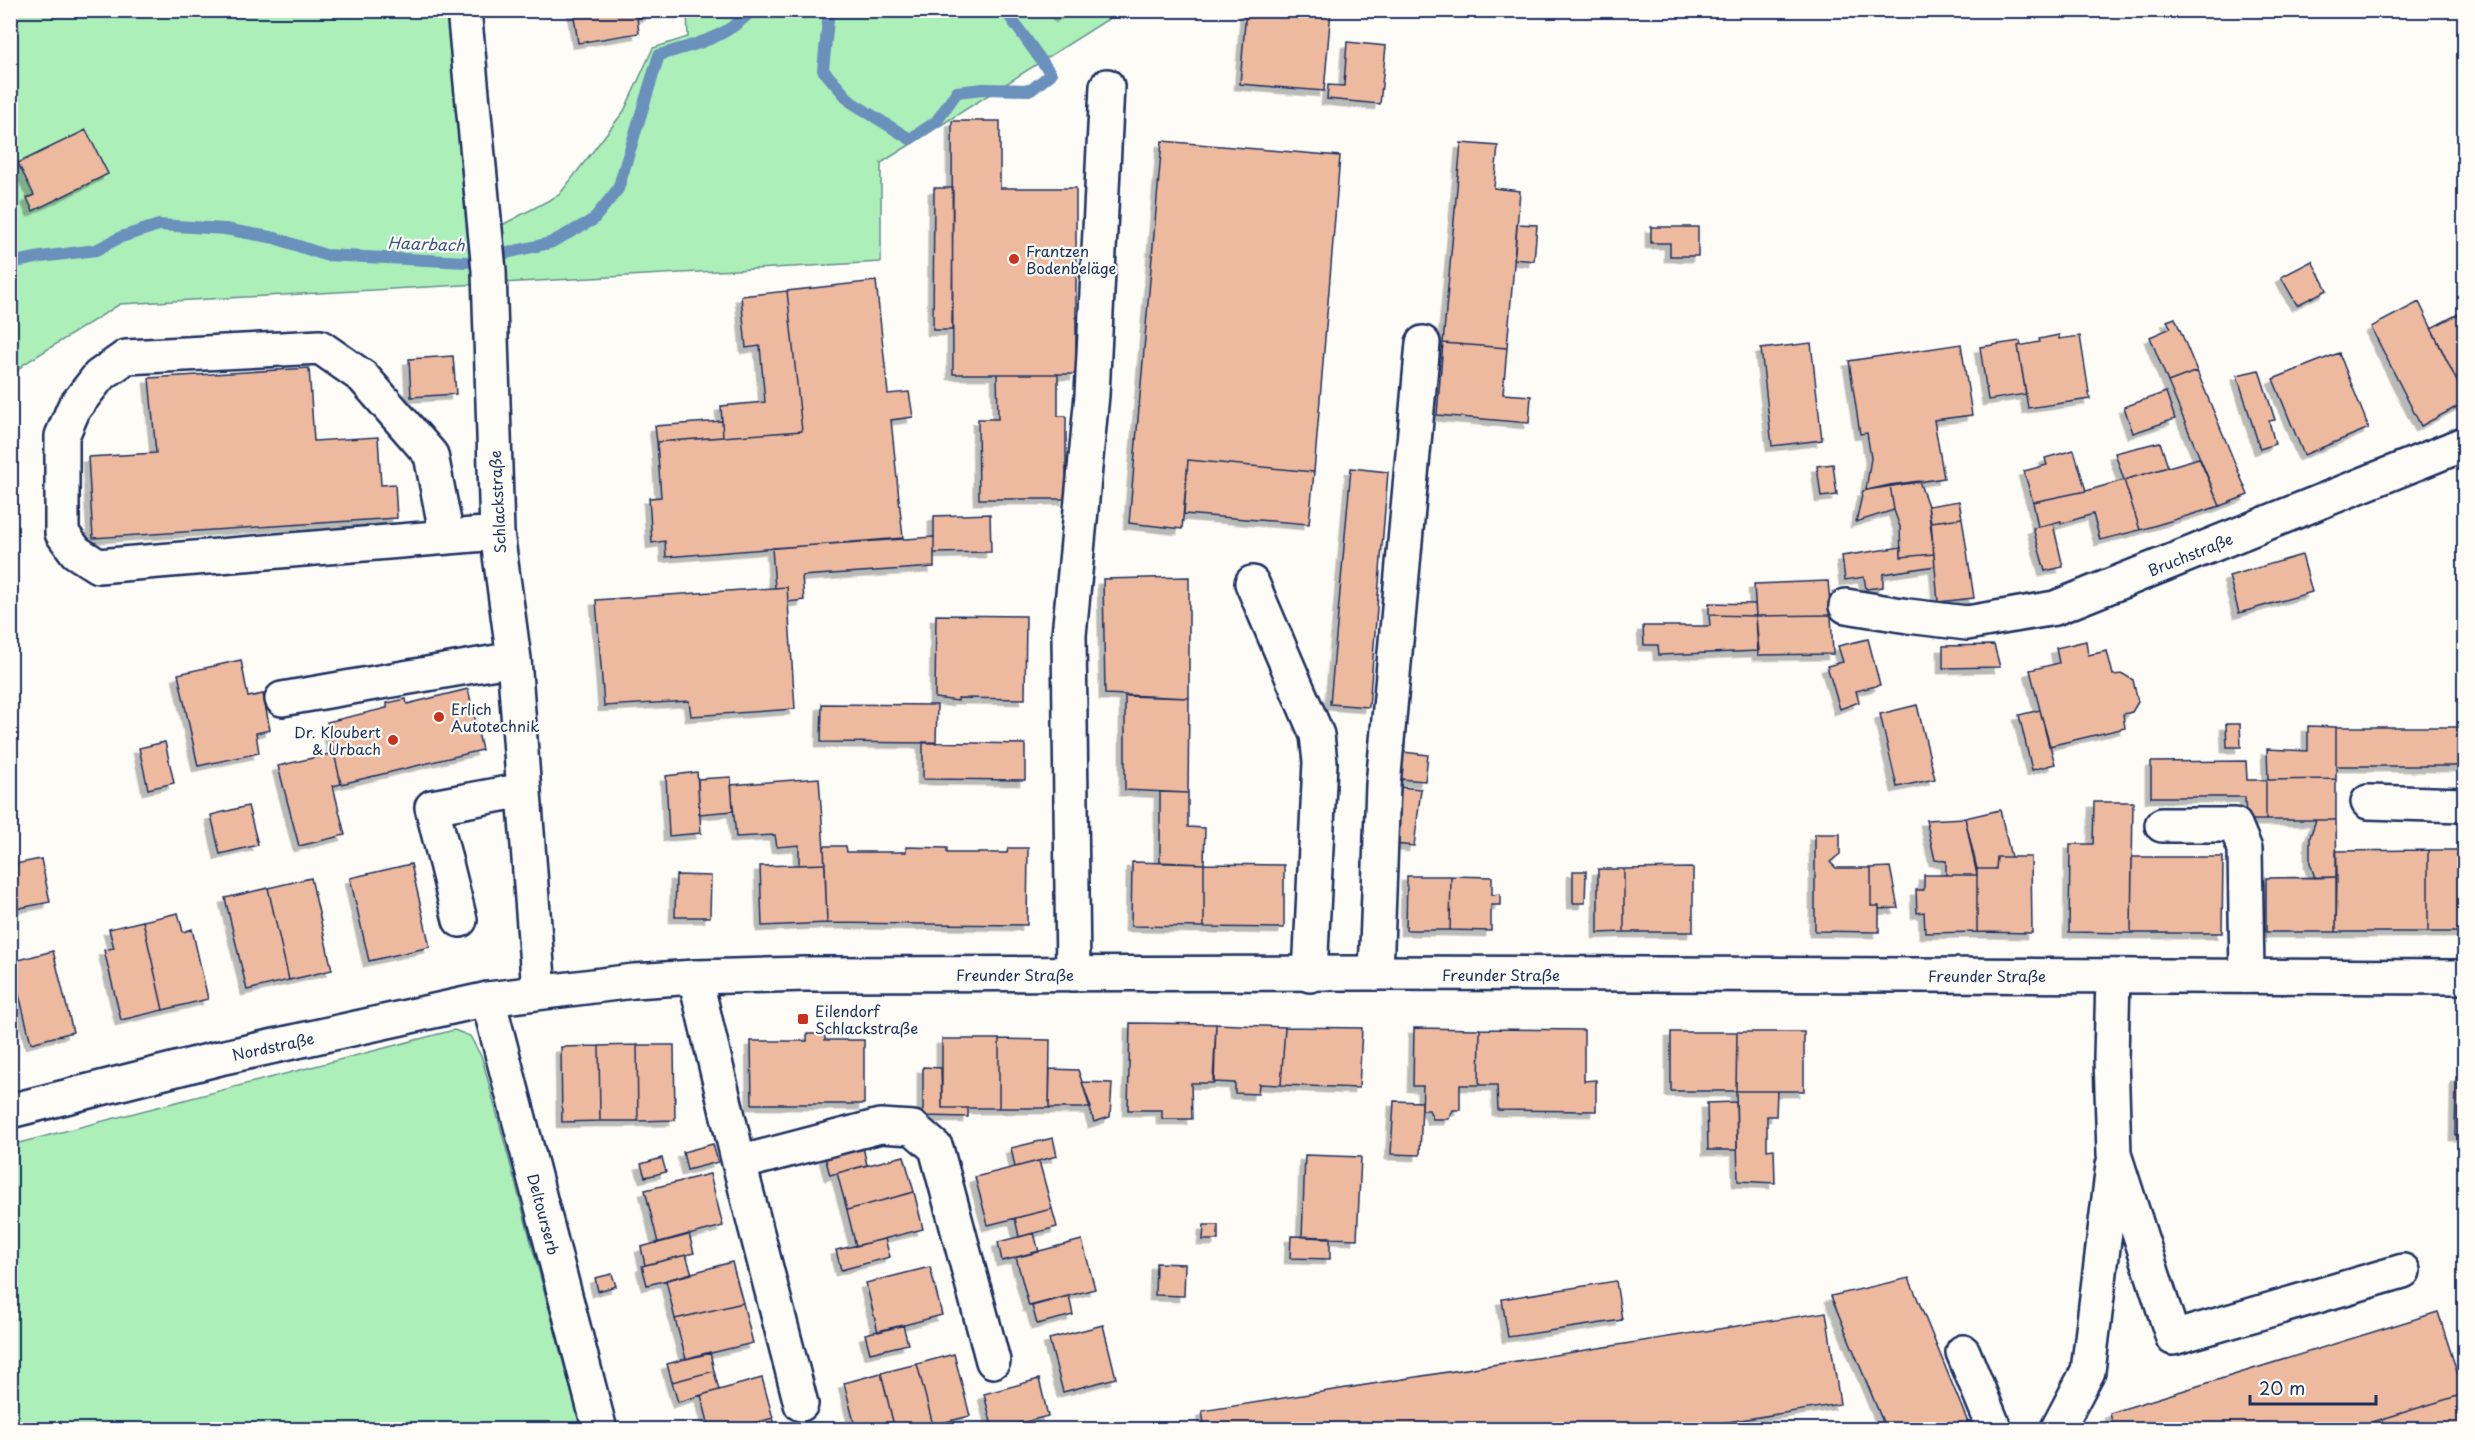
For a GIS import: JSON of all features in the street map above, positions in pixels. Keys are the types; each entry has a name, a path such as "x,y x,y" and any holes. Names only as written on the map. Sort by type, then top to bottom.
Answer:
{"main road":[{"name":"Schlackstraße","path":"464,10 489,271 497,533 514,659 539,992"},
{"path":"1073,974 1069,635 1092,394 1107,87"},
{"path":"1376,973 1383,784 1423,344"},
{"path":"447,537 430,455 363,377 320,347 126,357 99,376 74,408 62,436 62,533 76,552 98,566 497,533"},
{"name":"Bruchstraße","path":"1846,606 1967,623 2055,609 2464,444"},
{"path":"1252,583 1317,735 1320,762 1310,975"},
{"path":"282,699 514,659"},
{"path":"460,920 432,807 524,790"},
{"path":"2368,802 2464,805"},
{"path":"2162,825 2235,825 2245,849 2247,976"},
{"name":"Freunder Straße","path":"539,992 634,981 806,974 1310,975 1376,973 2464,977"},
{"path":"2057,1430 2088,1371 2114,1154 2113,976"},
{"path":"695,977 739,1163 801,1404"},
{"name":"Nordstraße","path":"10,1111 220,1058 488,999 539,992"},
{"name":"Deltourserb","path":"488,999 600,1430"},
{"path":"739,1163 880,1126 913,1128 936,1148 993,1361"},
{"path":"2114,1154 2173,1338 2403,1271"},
{"path":"1963,1352 1995,1430"}],"green space":[{"path":"11,11 452,11 476,227 502,225 559,195 624,111 653,48 688,37 687,11 1121,11 881,163 881,262 120,304 24,364 11,377"},
{"path":"454,1030 470,1036 482,1058 581,1429 11,1429 11,1145"}],"building":[{"path":"573,10 650,10 650,15 637,18 639,33 578,43"},
{"path":"1056,10 1071,10 1061,17"},
{"path":"1246,10 1331,10 1324,91 1240,84"},
{"path":"1347,42 1386,46 1380,104 1327,99 1328,85 1344,86"},
{"name":"Frantzen Bodenbeläge","path":"952,121 1000,121 1000,188 1076,188 1076,374 953,374"},
{"path":"86,130 108,174 33,211 27,198 34,195 18,163"},
{"path":"1162,141 1340,156 1314,472 1188,460 1182,529 1129,523"},
{"path":"1461,143 1498,146 1494,188 1520,191 1507,348 1443,343"},
{"path":"934,188 953,188 952,330 933,330"},
{"path":"1517,224 1537,225 1534,261 1514,259"},
{"path":"1651,227 1698,227 1698,256 1670,256 1670,243 1651,243"},
{"path":"2312,261 2327,290 2297,305 2281,277"},
{"path":"876,281 888,394 909,392 913,417 891,420 903,538 666,557 665,541 652,543 649,498 661,497 657,442 802,431 787,291"},
{"path":"787,291 802,431 723,437 721,406 765,402 760,346 746,348 741,296"},
{"path":"2419,302 2464,396 2464,403 2421,426 2371,327"},
{"path":"2464,311 2464,396 2431,328"},
{"path":"2175,318 2197,371 2168,382 2150,337 2171,328 2167,321"},
{"path":"2059,335 2059,339 2080,336 2090,399 2028,408 2018,346 2040,342 2039,339"},
{"path":"2020,341 2021,345 2018,346 2026,394 1988,400 1980,347"},
{"path":"1443,343 1507,348 1503,394 1531,396 1529,423 1437,415"},
{"path":"1811,343 1822,440 1772,446 1761,349"},
{"path":"1961,344 1972,415 1934,420 1944,478 1866,490 1871,458 1867,433 1860,434 1849,361"},
{"path":"2339,353 2369,428 2304,455 2273,379"},
{"path":"453,356 456,394 411,397 409,359"},
{"path":"309,368 314,441 378,437 381,485 395,484 397,518 93,538 88,457 156,453 149,378"},
{"path":"2259,370 2275,420 2269,421 2275,444 2260,449 2237,375"},
{"path":"2197,371 2248,495 2220,506 2168,382"},
{"path":"997,374 1058,374 1058,416 1066,416 1066,499 979,499 978,419 998,419"},
{"path":"2166,392 2175,419 2133,433 2124,407"},
{"path":"722,421 723,437 657,442 655,426"},
{"path":"2160,442 2168,467 2124,480 2115,453"},
{"path":"2074,450 2086,491 2033,502 2024,471 2047,465 2045,458"},
{"path":"2199,458 2220,506 2140,530 2124,480"},
{"path":"1188,460 1314,472 1309,524 1184,514"},
{"path":"1833,464 1837,495 1821,497 1817,466"},
{"path":"1351,468 1388,472 1369,707 1330,704"},
{"path":"2124,480 2140,530 2100,540 2093,514 2061,524 2061,521 2038,527 2033,502"},
{"path":"1919,481 1928,506 1934,554 1901,557 1900,527 1894,510 1890,485"},
{"path":"1890,485 1894,510 1856,522 1863,491"},
{"path":"1959,501 1962,518 1931,522 1928,506"},
{"path":"990,514 991,552 934,553 934,516"},
{"path":"1962,518 1974,598 1938,602 1931,522"},
{"path":"2053,524 2063,567 2045,571 2033,528"},
{"path":"934,537 934,567 802,576 804,600 788,602 787,587 775,588 772,548"},
{"path":"1901,547 1901,557 1934,554 1935,566 1883,574 1883,587 1866,589 1864,577 1845,580 1842,556"},
{"path":"2302,555 2312,592 2239,613 2229,576"},
{"path":"1189,577 1189,698 1105,694 1103,579"},
{"path":"1828,581 1831,615 1756,616 1754,584"},
{"path":"787,587 795,709 691,716 689,701 604,706 596,600"},
{"path":"1709,603 1755,604 1756,616 1709,615"},
{"path":"936,615 1026,616 1025,699 958,698 958,701 935,698"},
{"path":"1709,615 1756,616 1759,651 1659,655 1658,645 1644,645 1643,626 1710,626"},
{"path":"1831,615 1833,654 1758,655 1756,616"},
{"path":"1868,639 1880,685 1856,691 1859,702 1840,709 1827,666 1843,662 1838,646"},
{"path":"2086,641 2088,655 2107,651 2113,675 2123,674 2133,680 2138,702 2132,712 2123,714 2125,728 2049,746 2030,670 2059,663 2056,648"},
{"path":"1994,645 2000,667 1943,668 1943,646"},
{"path":"241,660 248,697 263,694 270,730 256,733 259,753 198,766 178,674"},
{"path":"468,689 482,750 341,784 327,722 387,708 387,703 406,699 407,704"},
{"path":"1125,696 1189,698 1188,793 1125,790"},
{"path":"822,704 937,705 936,743 821,742"},
{"path":"1917,705 1935,779 1897,787 1880,714"},
{"path":"2040,710 2055,764 2032,770 2019,715"},
{"path":"2226,724 2240,724 2241,747 2227,747"},
{"path":"2308,726 2336,727 2336,779 2268,780 2267,749 2308,751"},
{"path":"2336,727 2464,727 2464,766 2336,766"},
{"path":"165,742 174,783 148,789 139,748"},
{"path":"923,742 1025,744 1025,780 923,779"},
{"path":"1403,752 1428,755 1425,781 1400,779"},
{"path":"334,753 341,784 333,786 345,835 299,846 278,766"},
{"path":"2246,761 2247,780 2266,780 2266,820 2246,820 2245,797 2151,797 2151,762"},
{"path":"697,772 701,833 669,836 666,776"},
{"path":"731,777 733,811 699,814 698,779"},
{"path":"819,778 825,864 799,865 799,845 777,847 775,835 736,837 731,785"},
{"path":"2336,779 2336,820 2266,820 2266,780"},
{"path":"1399,787 1421,789 1414,846 1394,844"},
{"path":"1160,792 1188,793 1188,827 1205,828 1204,864 1160,862"},
{"path":"2094,802 2133,802 2131,933 2069,932 2070,844 2093,844"},
{"path":"248,806 258,845 220,854 211,815"},
{"path":"2000,810 2011,857 1997,857 1996,869 1977,869 1965,818"},
{"path":"1965,818 1977,875 1946,875 1946,861 1935,860 1926,820"},
{"path":"2316,820 2336,820 2337,877 2315,878 2310,863 2310,837"},
{"path":"1815,834 1840,834 1840,854 1830,862 1836,868 1871,868 1871,906 1879,906 1879,932 1815,931"},
{"path":"824,846 846,846 847,852 906,852 906,847 947,848 947,853 1007,853 1008,848 1028,848 1027,925 827,923"},
{"path":"2428,850 2428,932 2336,932 2336,851"},
{"path":"2428,850 2464,850 2464,932 2428,932"},
{"path":"1997,857 2031,857 2032,933 1977,932 1977,869 1996,869"},
{"path":"2132,857 2223,857 2222,933 2131,933"},
{"path":"41,859 50,902 10,910 10,865"},
{"path":"1132,862 1204,864 1204,927 1131,926"},
{"path":"411,864 430,947 369,961 350,878"},
{"path":"825,864 827,923 762,926 760,866"},
{"path":"1204,864 1284,865 1284,928 1204,927"},
{"path":"1890,867 1898,908 1879,909 1879,906 1871,906 1871,868"},
{"path":"1693,868 1693,932 1624,932 1624,869"},
{"path":"1598,869 1624,869 1624,932 1598,933"},
{"path":"1573,871 1586,871 1585,903 1573,903"},
{"path":"676,875 711,876 710,917 675,917"},
{"path":"1924,875 1977,875 1977,932 1925,933 1924,912 1917,913 1916,890 1924,890"},
{"path":"1407,876 1451,876 1450,930 1406,930"},
{"path":"1451,876 1492,877 1492,895 1500,894 1500,905 1491,905 1491,931 1450,930"},
{"path":"2337,877 2336,932 2266,932 2266,878"},
{"path":"311,878 332,970 289,980 268,888"},
{"path":"268,888 289,980 247,990 225,898"},
{"path":"178,913 183,932 192,929 208,999 163,1010 143,921"},
{"path":"143,921 163,1010 121,1020 104,950 114,948 109,929"},
{"path":"53,951 73,1032 31,1043 11,962"},
{"path":"1130,1023 1216,1024 1214,1083 1191,1083 1192,1119 1162,1119 1162,1110 1128,1110"},
{"path":"1216,1024 1285,1027 1281,1085 1259,1084 1258,1094 1235,1093 1235,1083 1213,1082"},
{"path":"1285,1027 1362,1028 1359,1088 1281,1085"},
{"path":"1414,1028 1480,1029 1479,1085 1460,1085 1460,1110 1453,1110 1449,1119 1433,1119 1429,1110 1422,1110 1423,1086 1413,1086"},
{"path":"1480,1029 1584,1030 1584,1081 1596,1080 1596,1111 1498,1110 1497,1085 1479,1085"},
{"path":"1671,1032 1737,1032 1736,1091 1671,1091"},
{"path":"1737,1032 1804,1032 1804,1091 1736,1091"},
{"path":"807,1034 825,1034 825,1040 864,1040 864,1104 752,1104 751,1041 807,1041"},
{"path":"942,1039 999,1039 999,1108 942,1108"},
{"path":"999,1039 1050,1040 1049,1108 999,1108"},
{"path":"637,1045 638,1121 600,1121 599,1046"},
{"path":"637,1045 674,1045 675,1120 638,1121"},
{"path":"599,1046 600,1121 562,1122 561,1047"},
{"path":"923,1067 941,1068 942,1108 968,1108 968,1117 923,1116"},
{"path":"1050,1069 1078,1070 1091,1108 1049,1108"},
{"path":"2456,1077 2464,1077 2464,1135 2455,1135"},
{"path":"1082,1082 1112,1083 1110,1117 1094,1122"},
{"path":"1736,1091 1777,1091 1776,1116 1767,1116 1767,1150 1774,1149 1775,1183 1738,1181"},
{"path":"1394,1101 1422,1102 1420,1155 1391,1154"},
{"path":"1736,1102 1737,1150 1708,1150 1707,1103"},
{"path":"1053,1138 1057,1156 1015,1167 1011,1148"},
{"path":"713,1144 718,1162 687,1170 683,1152"},
{"path":"863,1147 867,1165 830,1175 825,1157"},
{"path":"1305,1155 1361,1157 1357,1239 1302,1237"},
{"path":"904,1156 914,1192 847,1210 837,1173"},
{"path":"662,1158 666,1172 645,1177 641,1164"},
{"path":"1039,1161 1052,1209 988,1225 975,1177"},
{"path":"710,1174 723,1226 658,1243 645,1190"},
{"path":"914,1192 923,1229 856,1246 847,1210"},
{"path":"1052,1209 1057,1227 1019,1237 1015,1218"},
{"path":"1204,1225 1218,1225 1218,1240 1203,1240"},
{"path":"1034,1233 1039,1252 1002,1261 998,1242"},
{"path":"689,1234 694,1253 645,1265 641,1247"},
{"path":"1291,1236 1330,1237 1330,1259 1290,1258"},
{"path":"885,1239 890,1257 841,1270 836,1250"},
{"path":"1082,1240 1095,1289 1029,1306 1016,1257"},
{"path":"686,1255 692,1274 647,1285 642,1266"},
{"path":"732,1262 743,1303 675,1319 666,1280"},
{"path":"1156,1263 1185,1264 1184,1296 1155,1295"},
{"path":"930,1267 942,1315 878,1332 866,1283"},
{"path":"612,1274 616,1286 598,1291 595,1278"},
{"path":"1909,1278 1971,1430 1879,1430 1885,1427 1831,1296"},
{"path":"1616,1281 1622,1320 1508,1337 1502,1299"},
{"path":"1069,1296 1073,1315 1037,1324 1032,1306"},
{"path":"743,1303 753,1343 686,1359 675,1319"},
{"path":"1826,1312 1840,1404 1678,1430 1205,1430 1202,1411"},
{"path":"2438,1312 2464,1394 2346,1430 2114,1430 2110,1413"},
{"path":"903,1325 908,1344 870,1353 865,1334"},
{"path":"1103,1325 1116,1378 1063,1392 1049,1339"},
{"path":"710,1352 714,1371 672,1382 667,1364"},
{"path":"954,1354 970,1416 933,1425 917,1364"},
{"path":"917,1364 933,1425 916,1430 895,1430 881,1373"},
{"path":"714,1371 719,1390 678,1402 672,1382"},
{"path":"881,1373 895,1430 856,1430 844,1383"},
{"path":"762,1378 773,1418 729,1430 710,1430 701,1395"},
{"path":"1039,1379 1048,1416 993,1430 984,1394"},
{"path":"2464,1394 2464,1430 2346,1430"},
{"path":"773,1418 776,1430 729,1430"}],"waterway":[{"name":"Haarbach","path":"10,263 96,250 121,237 159,225 225,229 275,238 325,255 467,262 550,243 593,220 618,189 659,55 721,34 752,10"},
{"name":"Haarbach","path":"829,10 823,70 851,102 910,139 936,122 957,92 983,89 1031,90 1051,74 1005,10"}],"place":[{"name":"Frantzen Bodenbeläge","path":"1014,259"},
{"name":"Erlich Autotechnik","path":"439,717"},
{"name":"Dr. Kloubert & Urbach","path":"393,740"},
{"name":"Eilendorf Schlackstraße","path":"803,1019"}]}
